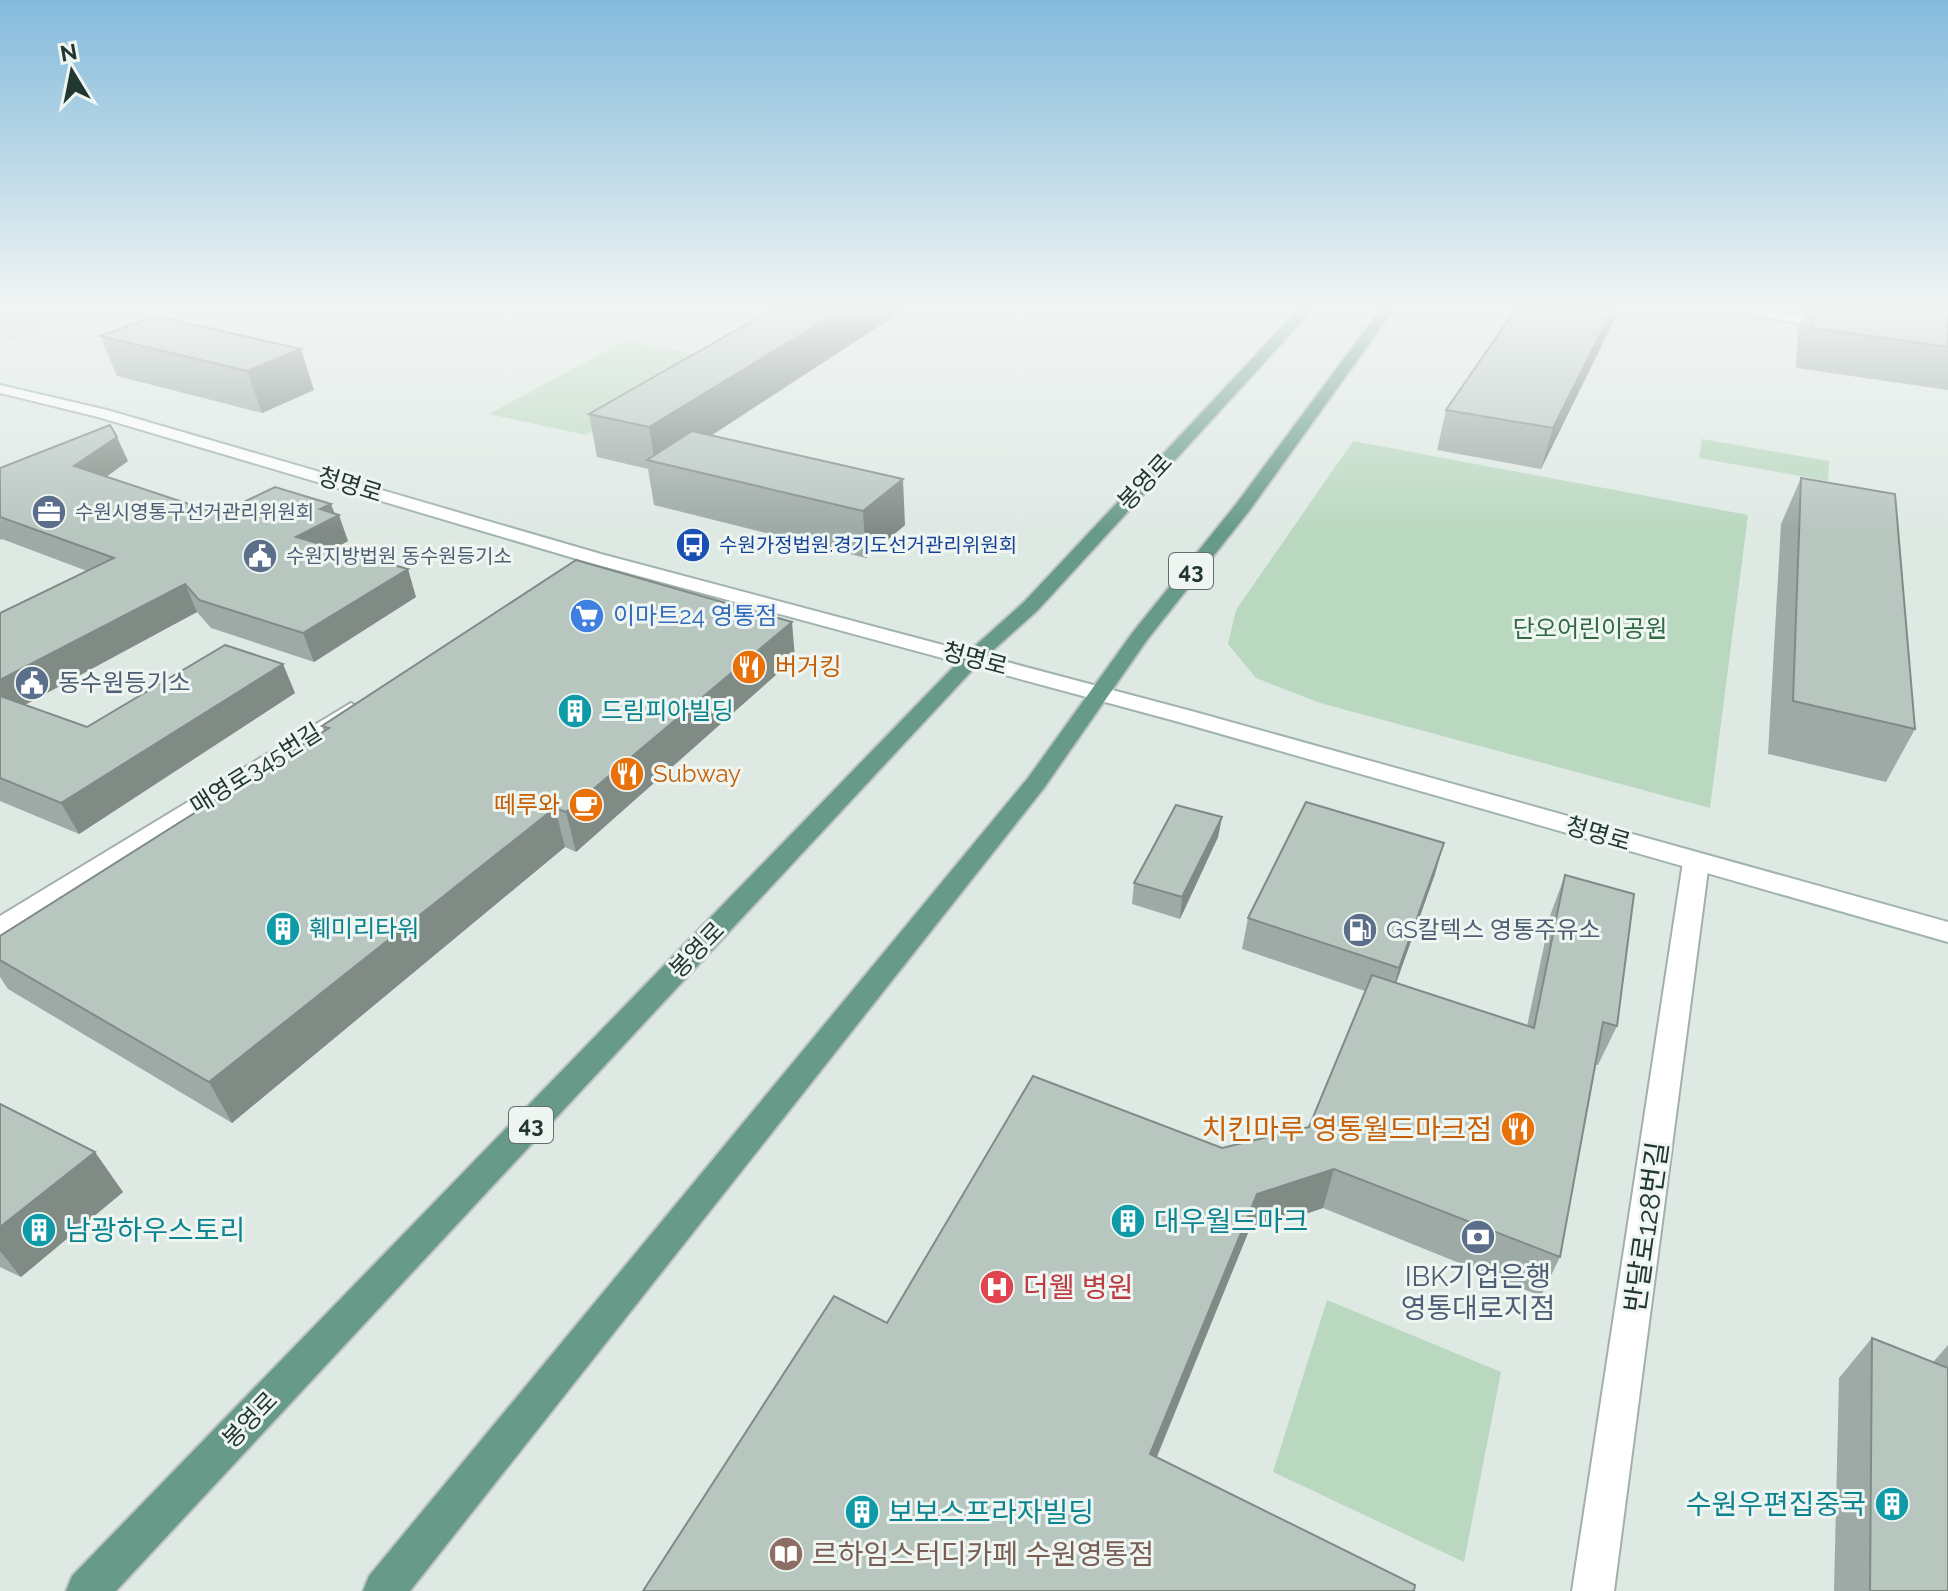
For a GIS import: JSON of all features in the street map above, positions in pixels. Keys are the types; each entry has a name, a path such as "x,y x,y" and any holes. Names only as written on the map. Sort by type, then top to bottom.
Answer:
{"main road":[{"name":"봉영로","path":"87,1591 973,658 1031,606 1237,383"},
{"name":"43","path":"384,1591 1036,783 1099,692 1243,507 1333,383"}],"street":[{"name":"청명로","path":"0,389 102,413 325,476 594,558 1099,692 1948,932"},
{"path":"572,572 594,558"},
{"name":"매영로345번길","path":"0,929 376,694"},
{"name":"반달로128번길","path":"1593,1591 1696,862"}],"green space":[{"path":"546,383 673,383 586,435 489,414"},
{"path":"1702,439 1829,461 1828,481 1699,458"},
{"name":"단오어린이공원","path":"1353,441 1748,515 1710,808 1320,703 1256,678 1228,644 1236,610"},
{"path":"1327,1300 1501,1372 1464,1562 1273,1472"}],"building":[{"path":"643,383 721,383 649,427 589,414"},
{"path":"1465,383 1576,383 1553,428 1446,410"},
{"path":"110,425 117,437 74,466 219,514 275,487 331,504 320,509 339,515 296,537 408,569 303,633 199,600 185,584 0,680 0,613 114,558 0,517 0,468"},
{"path":"692,431 903,479 863,511 647,460"},
{"path":"1801,478 1895,494 1915,729 1793,701"},
{"path":"576,560 792,622 566,812 555,808 209,1082 0,960 0,936 329,728 322,726"},
{"path":"225,645 283,664 61,803 0,778 0,696 87,727"},
{"path":"1306,802 1444,843 1399,968 1248,918"},
{"path":"1176,805 1222,817 1182,897 1134,883"},
{"path":"1565,875 1634,894 1617,1026 1603,1022 1560,1257 1334,1169 1257,1194 1150,1454 1415,1585 1414,1591 643,1591 834,1296 887,1323 1033,1076 1222,1148 1309,1127 1372,975 1534,1028"},
{"path":"0,1104 95,1152 0,1227"},
{"name":"수원우편집중국","path":"1872,1338 1948,1368 1948,1591 1870,1591"}],"place":[{"name":"수원시영통구선거관리위원회","path":"49,512"},
{"name":"수원가정법원.경기도선거관리위원회","path":"693,545"},
{"name":"수원지방법원 동수원등기소","path":"260,556"},
{"name":"이마트24 영통점","path":"587,616"},
{"name":"버거킹","path":"749,667"},
{"name":"동수원등기소","path":"32,683"},
{"name":"드림피아빌딩","path":"575,711"},
{"name":"Subway","path":"627,774"},
{"name":"떼루와","path":"586,805"},
{"name":"훼미리타워","path":"283,929"},
{"name":"GS칼텍스 영통주유소","path":"1360,930"},
{"name":"치킨마루 영통월드마크점","path":"1518,1129"},
{"name":"대우월드마크","path":"1128,1221"},
{"name":"남광하우스토리","path":"39,1230"},
{"name":"IBK기업은행 영통대로지점","path":"1478,1237"},
{"name":"더웰 병원","path":"997,1287"},
{"name":"수원우편집중국","path":"1892,1504"},
{"name":"보보스프라자빌딩","path":"862,1512"},
{"name":"르하임스터디카페 수원영통점","path":"786,1554"}]}
